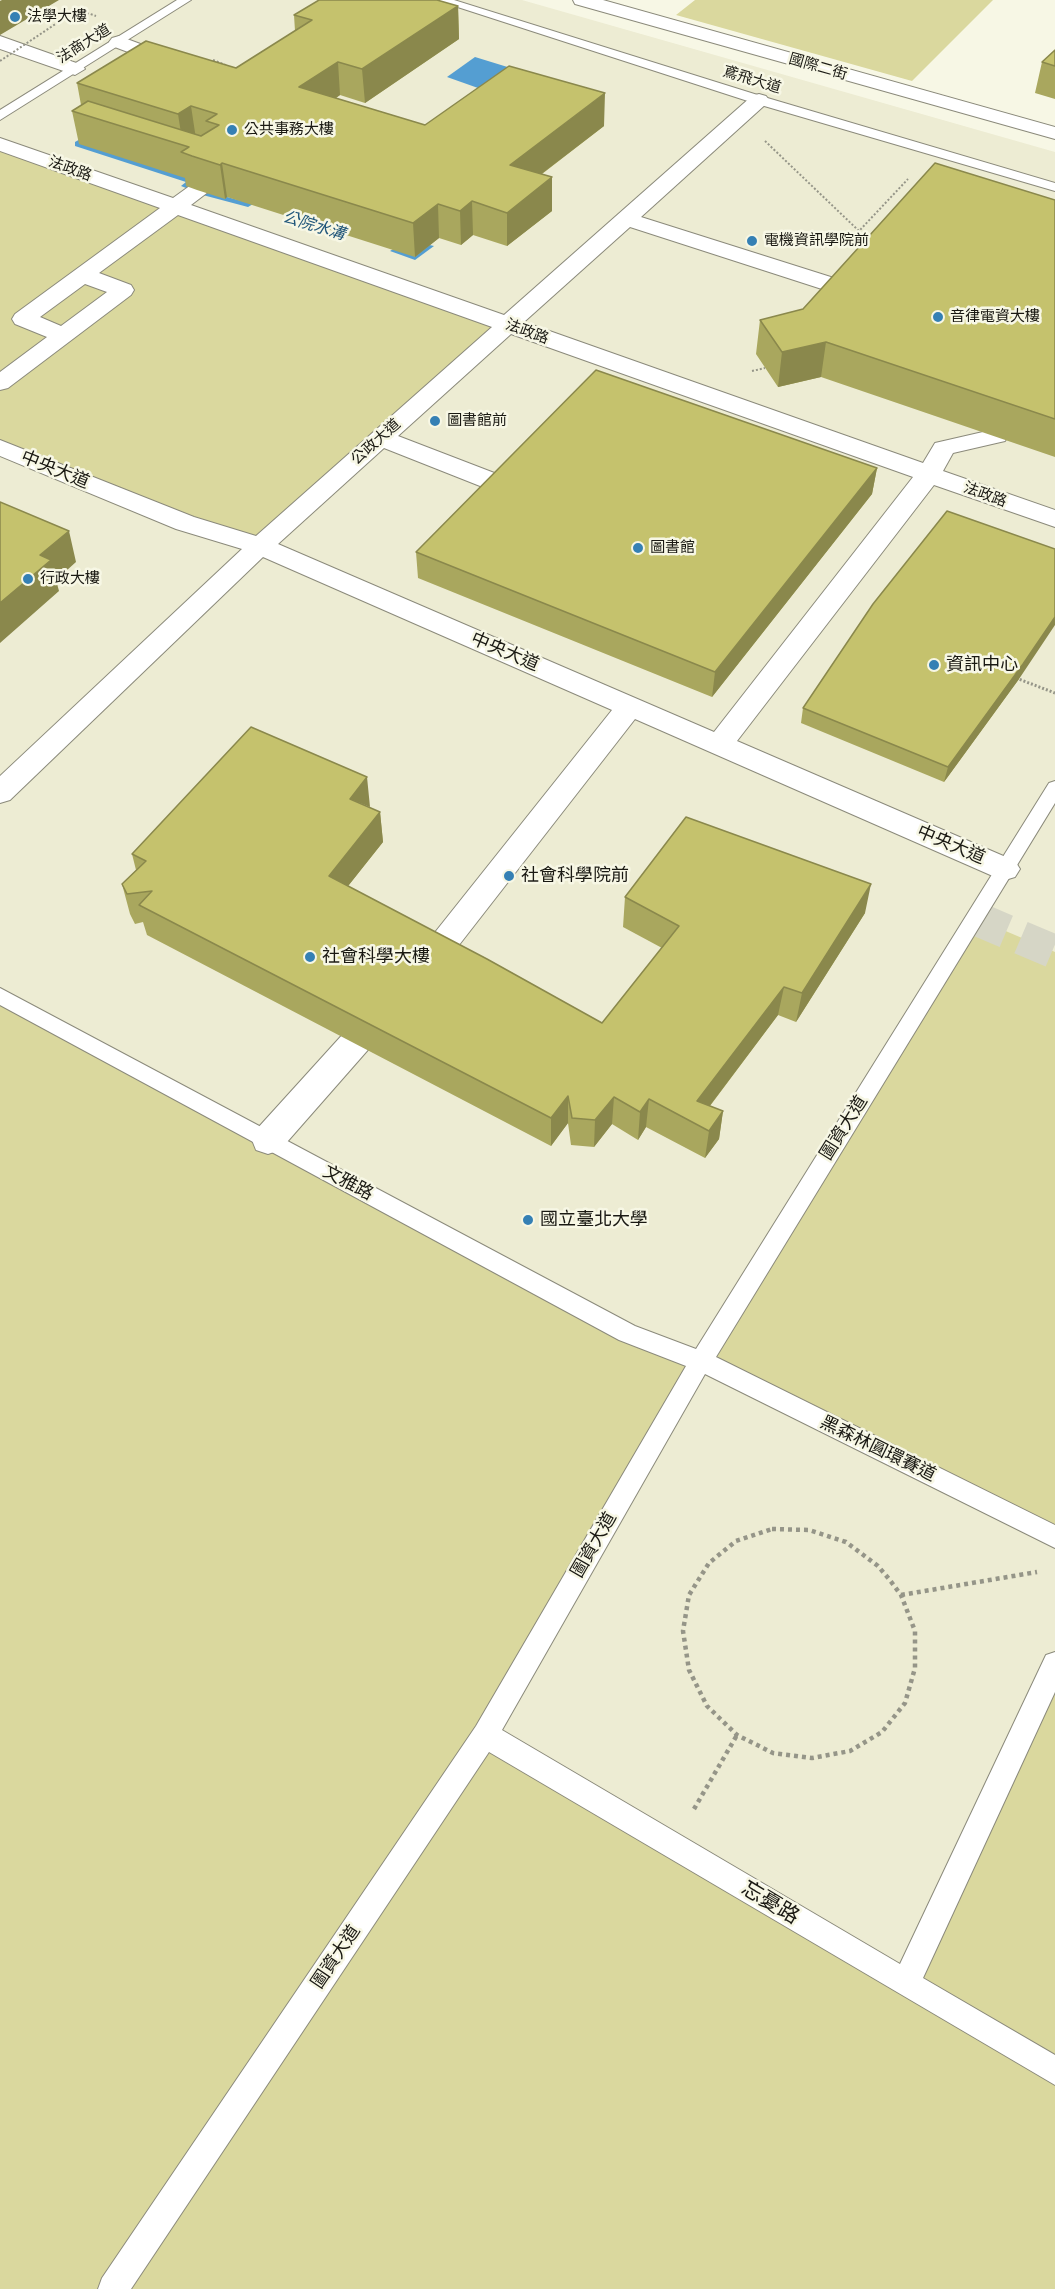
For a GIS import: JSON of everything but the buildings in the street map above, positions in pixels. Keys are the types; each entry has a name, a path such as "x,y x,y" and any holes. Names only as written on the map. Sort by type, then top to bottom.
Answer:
{"street":[{"name":"國際二街","path":"582,0 1055,133"},
{"path":"0,42 75,69"},
{"path":"118,42 197,73"},
{"name":"公政大道","path":"0,793 260,546 759,100"},
{"name":"法政路","path":"0,144 1055,519"},
{"path":"64,335 23,319 239,159 248,156"},
{"path":"626,219 877,299"},
{"path":"0,383 123,291 83,275"},
{"path":"719,745 929,474 944,448 996,436"},
{"path":"381,438 505,488 546,501"},
{"name":"中央大道","path":"0,447 184,523 260,546 1005,869"},
{"path":"268,1140 350,1051 352,1042 434,958 630,706"}],"lane":[{"name":"法商大道","path":"0,116 185,0"},
{"name":"鳶飛大道","path":"442,0 759,100 1055,187"},
{"name":"圖資大道","path":"113,2289 485,1735 700,1361 1055,788"},
{"name":"文雅路","path":"0,996 627,1333 700,1361"},
{"name":"黑森林圓環賽道","path":"700,1361 1055,1537"},
{"path":"906,1983 1055,1664"},
{"name":"忘憂路","path":"485,1735 1055,2071"}],"path":[{"path":"0,61 63,19"},
{"path":"764,140 859,231 932,151"},
{"path":"1008,675 1055,693"},
{"path":"772,1529 809,1530 846,1542 878,1566 902,1595 915,1631 915,1668 905,1703 882,1732 850,1751 812,1758 773,1753 737,1735 707,1706 689,1670 683,1631 689,1595 709,1563 736,1540 772,1529"},
{"path":"902,1595 1043,1571"},
{"path":"673,1845 737,1735"}],"shaded area":[{"name":"國立臺北大學","path":"0,0 522,0 1055,152 1055,2289 0,2289"},
{"path":"695,0 993,0 912,81 676,15"},
{"path":"0,144 507,325 260,546 0,447"},
{"path":"975,918 1055,952 1055,1537 701,1361 486,1735 906,1983 1055,1664 1055,2289 0,2289 0,996 700,1361"}],"water":[{"path":"475,57 514,69 509,99 447,77"}],"waterway":[{"name":"公院水溝","path":"86,140 79,144 194,181 186,186 189,187"},
{"name":"公院水溝","path":"193,194 197,190 248,204"},
{"name":"公院水溝","path":"395,251 415,257 429,246"}],"tunnel":[{"path":"975,918 1055,952"}],"place":[{"name":"法學大樓","path":"15,17"},
{"name":"公共事務大樓","path":"232,130"},
{"name":"電機資訊學院前","path":"752,241"},
{"name":"音律電資大樓","path":"938,317"},
{"name":"圖書館前","path":"435,421"},
{"name":"圖書館","path":"638,548"},
{"name":"行政大樓","path":"28,579"},
{"name":"資訊中心","path":"934,665"},
{"name":"社會科學院前","path":"509,876"},
{"name":"社會科學大樓","path":"310,957"},
{"name":"國立臺北大學","path":"528,1220"}]}
